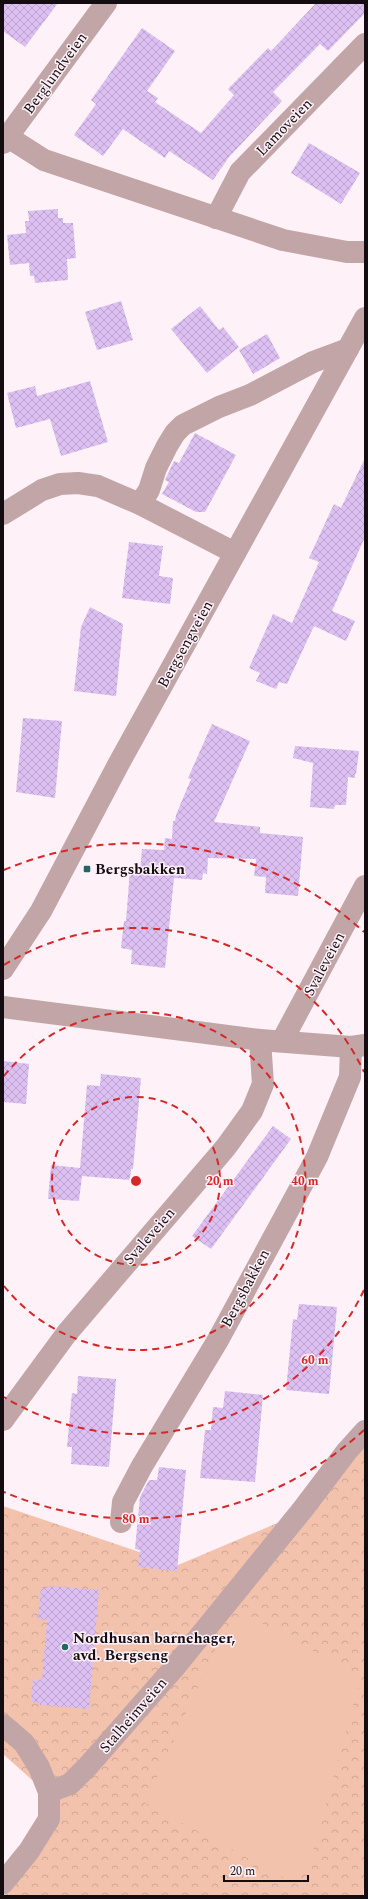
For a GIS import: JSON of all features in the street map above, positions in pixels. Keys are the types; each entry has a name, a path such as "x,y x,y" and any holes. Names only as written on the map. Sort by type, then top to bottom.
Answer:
{"street":[{"name":"Berglundveien","path":"5,140 106,3"},
{"name":"Lamoveien","path":"216,218 240,172 365,44"},
{"path":"5,140 44,160 283,240 347,252 365,252"},
{"name":"Bergsengveien","path":"3,969 41,911 118,764 365,318"},
{"path":"140,504 149,490 156,468 167,446 175,433 183,425 219,407 250,395 314,362 348,349"},
{"path":"3,514 42,490 60,484 78,483 98,486 140,504 234,553"},
{"name":"Svaleveien","path":"282,1041 365,886"},
{"name":"Bergsbakken","path":"3,1007 260,1040 358,1046 350,1077 317,1157 218,1340 123,1502 121,1522"},
{"name":"Svaleveien","path":"3,1420 67,1333 226,1147 252,1111 263,1084 260,1040"},
{"name":"Stalheimveien","path":"49,1792 70,1784 88,1766 174,1668 303,1509 347,1451 365,1431"},
{"path":"3,1725 24,1743 39,1767 49,1792 49,1819 29,1850 3,1884"}],"green space":[{"path":"365,1442 365,1879 363,1896 3,1896 3,1873 59,1804 3,1754 3,1506 178,1565 313,1508"},
{"path":"244,1614 361,1676 315,1845 298,1885 145,1803 221,1637"}],"building":[{"path":"3,3 58,3 25,47 3,31"},
{"path":"316,3 365,3 365,13 328,51 320,44 273,92 282,101 229,157 213,180 169,151 165,158 123,129 103,156 74,135 96,104 91,100 142,28 175,51 147,91 158,98 155,102 201,133 234,95 228,89 268,48 271,51"},
{"path":"309,143 360,173 341,204 291,173"},
{"path":"58,209 58,218 63,218 63,223 73,223 76,258 67,259 68,280 35,283 34,276 30,276 29,263 10,265 7,235 26,233 25,221 29,221 28,211"},
{"path":"121,301 133,340 97,350 85,312"},
{"path":"200,306 219,330 223,327 239,347 207,373 171,329"},
{"path":"267,334 280,358 253,374 239,350"},
{"path":"90,381 108,442 61,456 50,419 16,428 7,393 35,386 37,396"},
{"path":"195,433 236,455 205,512 196,512 162,494 169,482 165,480 174,461 179,463"},
{"path":"365,458 365,537 332,611 355,621 346,641 314,626 287,684 279,682 276,689 256,681 260,673 249,668 273,614 292,623 319,562 309,558 334,504 341,508"},
{"path":"129,542 163,546 159,576 173,578 170,604 122,598"},
{"path":"90,607 123,624 116,696 74,691 81,627"},
{"path":"23,718 62,721 55,798 16,792"},
{"path":"212,724 250,741 214,822 260,827 260,833 303,837 298,896 265,893 266,877 254,876 256,859 208,858 207,874 203,873 202,880 174,878 165,968 131,964 132,950 121,948 124,921 126,921 130,870 140,871 142,849 164,850 165,838 172,839 173,821 175,821 176,815 191,779 188,778"},
{"path":"295,746 359,751 355,778 348,777 346,805 335,805 334,809 310,807 313,763 293,758"},
{"path":"3,1061 29,1064 26,1104 3,1102"},
{"path":"101,1074 141,1078 133,1169 131,1169 130,1180 82,1176 79,1201 48,1199 51,1165 80,1168 87,1085 100,1086"},
{"path":"273,1126 291,1139 211,1249 192,1236"},
{"path":"299,1304 337,1307 329,1394 286,1390 293,1319 297,1320"},
{"path":"78,1376 116,1379 109,1467 71,1464 72,1447 67,1447 72,1393 77,1394"},
{"path":"225,1391 263,1395 255,1482 200,1478 205,1430 211,1430 213,1407 223,1408"},
{"path":"159,1467 186,1470 177,1571 138,1567 140,1550 135,1549 140,1497 149,1480 157,1480"},
{"path":"50,1586 99,1590 89,1709 40,1705 40,1703 31,1702 33,1679 42,1680 47,1620 38,1619 41,1588 50,1588"}],"place":[{"name":"Bergsbakken","path":"87,869"},
{"name":"Nordhusan barnehager, avd. Bergseng","path":"65,1647"}]}
